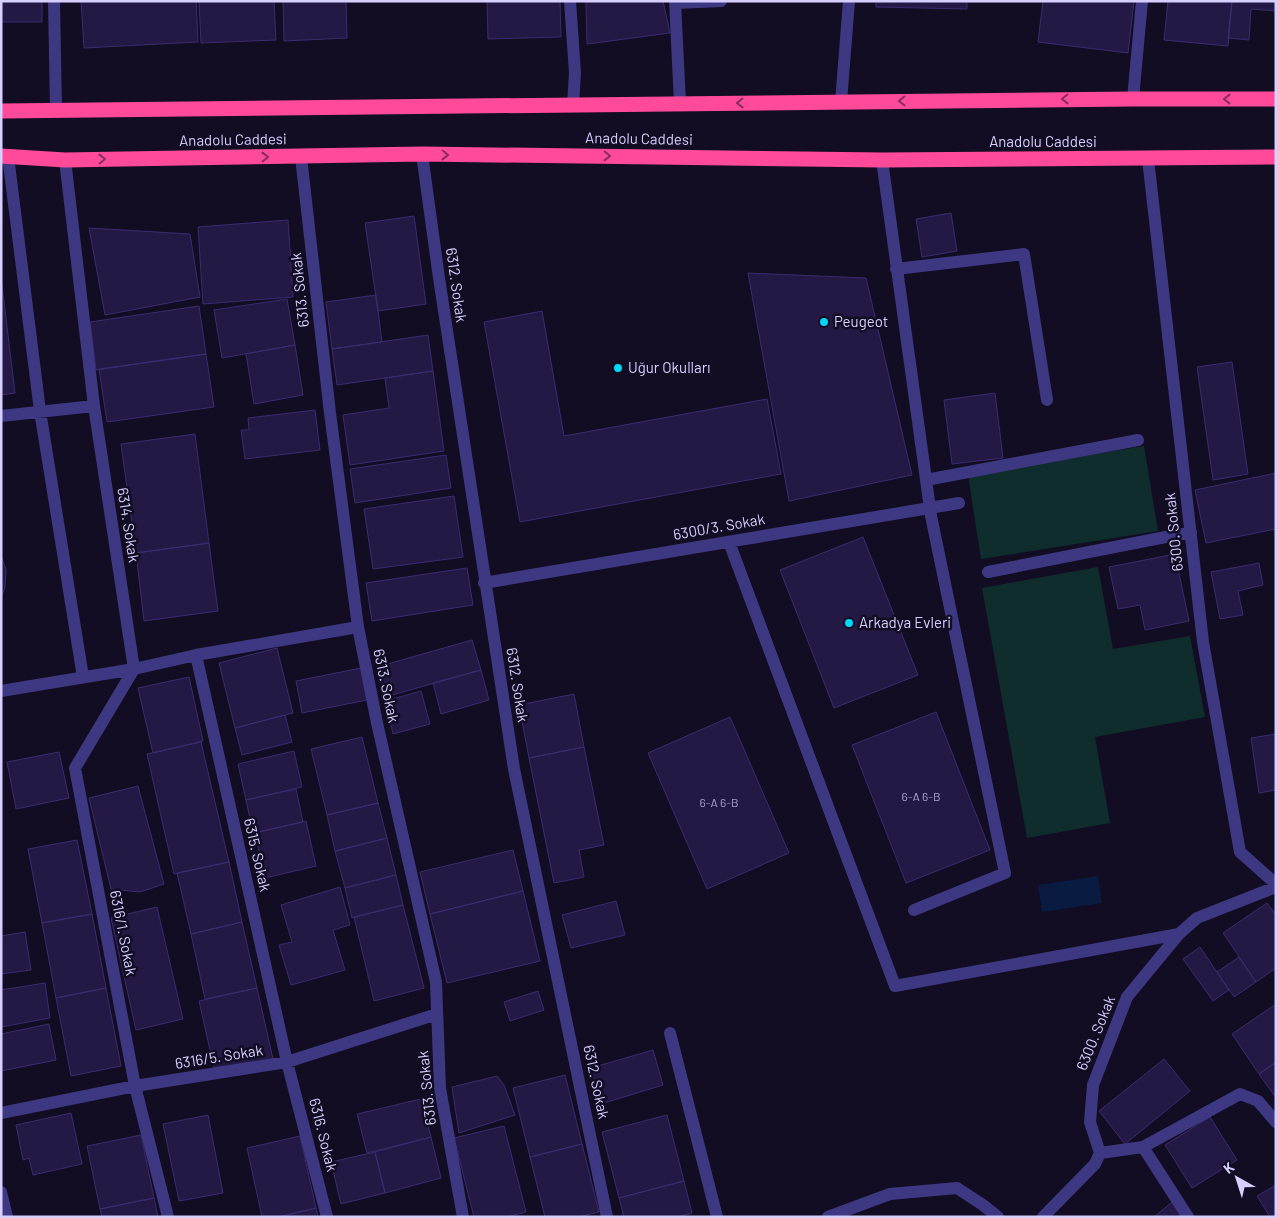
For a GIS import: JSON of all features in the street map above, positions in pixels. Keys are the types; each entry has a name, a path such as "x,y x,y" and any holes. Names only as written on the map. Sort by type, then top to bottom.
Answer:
{"highway":[{"name":"Anadolu Caddesi","path":"1,111 680,103 1276,99"},
{"name":"Anadolu Caddesi","path":"5,156 65,160 422,154 882,160 1276,157"}],"street":[{"path":"54,1 56,111"},
{"path":"570,1 575,73 573,105"},
{"path":"680,103 675,2 720,1"},
{"path":"841,102 849,1"},
{"path":"1133,99 1142,1"},
{"name":"6312. Sokak","path":"422,154 438,278 514,769 607,1217"},
{"path":"5,156 40,411 83,677"},
{"name":"6313. Sokak","path":"301,157 330,413 358,627 377,723 436,982 440,1088 463,1217"},
{"name":"6300. Sokak","path":"1100,1153 1090,1122 1093,1085 1127,997 1179,934 1197,918 1276,886 1240,852 1203,642 1148,159"},
{"name":"6314. Sokak","path":"65,160 94,406 134,669"},
{"path":"882,160 930,508 1005,873 914,910"},
{"path":"896,268 1024,254 1047,400"},
{"path":"1,416 94,406"},
{"path":"926,480 1138,440"},
{"name":"6300/3. Sokak","path":"484,583 959,503"},
{"path":"988,572 1191,532"},
{"path":"729,542 895,986 1179,934"},
{"path":"1,691 134,669 196,655 358,627"},
{"name":"6315. Sokak","path":"196,655 287,1062"},
{"name":"6316/1. Sokak","path":"134,669 75,768 135,1086 168,1217"},
{"name":"6316/5. Sokak","path":"1,1113 135,1086 287,1062 437,1014"},
{"path":"670,1033 717,1217"},
{"name":"6316. Sokak","path":"287,1062 327,1217"},
{"path":"1043,1217 1095,1164 1100,1153 1143,1147 1240,1094 1258,1101 1276,1122"},
{"path":"1143,1147 1188,1217"},
{"path":"828,1217 890,1194 957,1188 998,1217"},
{"path":"1,1192 7,1217"}],"green space":[{"path":"1144,446 1158,531 981,559 968,475"},
{"path":"1098,567 1113,649 1190,636 1205,717 1095,737 1110,823 1027,838 982,588"}],"water":[{"path":"1098,876 1102,903 1042,912 1038,885"}],"building":[{"path":"1,1 42,1 42,22 1,22"},
{"path":"81,1 196,1 198,42 84,48"},
{"path":"199,1 274,1 276,40 201,43"},
{"path":"283,1 346,1 347,38 284,41"},
{"path":"487,1 560,1 561,37 488,39"},
{"path":"586,1 663,1 670,33 587,44"},
{"path":"876,1 967,1 967,9 876,7"},
{"path":"1043,1 1134,1 1128,53 1038,42"},
{"path":"1168,1 1232,1 1228,46 1164,40"},
{"path":"1232,1 1276,1 1276,11 1251,9 1249,40 1228,38"},
{"path":"951,213 957,251 922,257 916,219"},
{"path":"414,216 426,304 378,311 365,223"},
{"path":"288,220 293,297 203,304 198,227"},
{"path":"89,228 190,234 200,297 105,315"},
{"path":"748,273 866,278 912,475 789,501"},
{"path":"1,277 15,393 1,395"},
{"path":"376,295 382,342 332,349 326,302"},
{"path":"287,299 295,345 222,358 214,310"},
{"path":"199,306 206,354 96,370 90,322"},
{"path":"542,311 564,436 767,399 781,474 520,522 484,322"},
{"path":"428,335 433,371 337,385 332,349"},
{"path":"295,345 303,395 254,404 246,354"},
{"path":"206,354 214,407 107,422 99,369"},
{"path":"1232,362 1248,474 1213,480 1197,367"},
{"path":"433,371 444,451 350,465 343,415 389,408 385,378"},
{"path":"995,393 1003,458 952,464 944,400"},
{"path":"315,410 320,450 245,459 241,430 249,430 248,418"},
{"path":"195,434 209,543 136,553 121,444"},
{"path":"446,455 451,488 355,503 350,469"},
{"path":"1276,473 1276,529 1206,543 1195,490"},
{"path":"454,496 463,557 373,569 364,509"},
{"name":"Arkadya Evleri","path":"863,537 918,675 834,708 780,570"},
{"path":"209,543 218,611 144,621 136,553"},
{"path":"1175,554 1189,621 1145,630 1140,605 1118,609 1109,567"},
{"path":"1,556 6,570 5,587 1,599"},
{"path":"1259,563 1263,585 1238,591 1243,615 1220,619 1211,572"},
{"path":"467,568 473,605 372,621 366,583"},
{"path":"472,640 481,670 385,697 377,667"},
{"path":"277,648 293,713 235,728 219,663"},
{"path":"361,668 367,700 302,713 296,681"},
{"path":"481,670 489,700 441,714 433,683"},
{"path":"189,677 203,741 153,753 138,688"},
{"path":"421,691 430,724 393,734 385,701"},
{"path":"574,694 584,747 529,758 519,705"},
{"path":"936,712 990,850 906,883 852,745"},
{"path":"285,715 292,742 242,755 235,728"},
{"path":"730,717 789,853 707,889 648,753"},
{"path":"1276,734 1276,790 1259,793 1251,738"},
{"path":"362,737 378,803 327,815 311,749"},
{"path":"201,742 229,862 174,874 147,754"},
{"path":"584,747 604,845 579,850 584,877 554,883 529,758"},
{"path":"294,751 302,787 246,800 238,764"},
{"path":"59,752 69,798 16,809 7,762"},
{"path":"138,786 164,884 140,892 111,889 89,798"},
{"path":"296,789 303,822 253,833 246,800"},
{"path":"378,803 387,838 335,851 327,815"},
{"path":"306,821 316,866 265,878 255,833"},
{"path":"387,838 396,875 345,888 335,851"},
{"path":"77,840 92,914 42,923 28,849"},
{"path":"513,850 523,891 430,914 420,872"},
{"path":"229,862 242,922 191,934 177,873"},
{"path":"396,875 403,905 352,918 345,888"},
{"path":"340,887 350,925 333,930 345,970 291,985 279,945 292,942 281,905"},
{"path":"523,891 540,961 447,983 430,914"},
{"path":"616,901 625,935 571,948 562,915"},
{"path":"1267,903 1276,915 1276,968 1256,982 1223,933"},
{"path":"403,905 424,988 374,1001 354,917"},
{"path":"157,907 183,1019 136,1030 111,918"},
{"path":"92,914 106,988 56,998 42,923"},
{"path":"242,922 257,988 205,999 191,934"},
{"path":"25,932 31,970 1,974 1,936"},
{"path":"1200,947 1229,990 1213,1001 1183,959"},
{"path":"1239,957 1256,982 1234,997 1217,972"},
{"path":"45,983 50,1018 1,1027 1,990"},
{"path":"106,988 121,1066 71,1076 56,998"},
{"path":"257,988 273,1059 215,1072 199,1001"},
{"path":"538,991 544,1010 510,1021 504,1002"},
{"path":"1276,1004 1276,1062 1259,1074 1232,1034"},
{"path":"49,1024 56,1060 1,1071 1,1034"},
{"path":"653,1050 663,1085 601,1104 591,1068"},
{"path":"1164,1059 1190,1091 1125,1144 1099,1111"},
{"path":"1276,1062 1276,1098 1259,1074"},
{"path":"565,1075 582,1144 530,1157 513,1088"},
{"path":"497,1076 504,1085 515,1115 459,1133 452,1087"},
{"path":"421,1099 431,1137 367,1153 357,1114"},
{"path":"71,1113 82,1164 33,1175 29,1158 23,1160 16,1125"},
{"path":"208,1115 223,1193 179,1201 163,1124"},
{"path":"667,1115 684,1181 619,1198 602,1132"},
{"path":"1210,1117 1237,1160 1192,1188 1165,1145"},
{"path":"504,1126 526,1212 506,1217 474,1217 454,1138"},
{"path":"141,1135 154,1198 100,1209 87,1146"},
{"path":"300,1136 316,1208 278,1217 262,1217 247,1148"},
{"path":"431,1137 441,1178 385,1193 375,1152"},
{"path":"582,1144 599,1212 578,1217 545,1217 530,1157"},
{"path":"375,1152 385,1193 341,1204 331,1162"},
{"path":"684,1181 692,1213 677,1217 624,1217 619,1198"},
{"path":"1276,1185 1276,1217 1270,1217 1257,1196"},
{"path":"154,1198 158,1217 102,1217 100,1209"},
{"path":"1172,1202 1184,1217 1154,1217"},
{"path":"316,1208 318,1217 278,1217"}],"place":[{"name":"Peugeot","path":"824,322"},
{"name":"Uğur Okulları","path":"618,368"},
{"name":"Arkadya Evleri","path":"849,623"}]}
